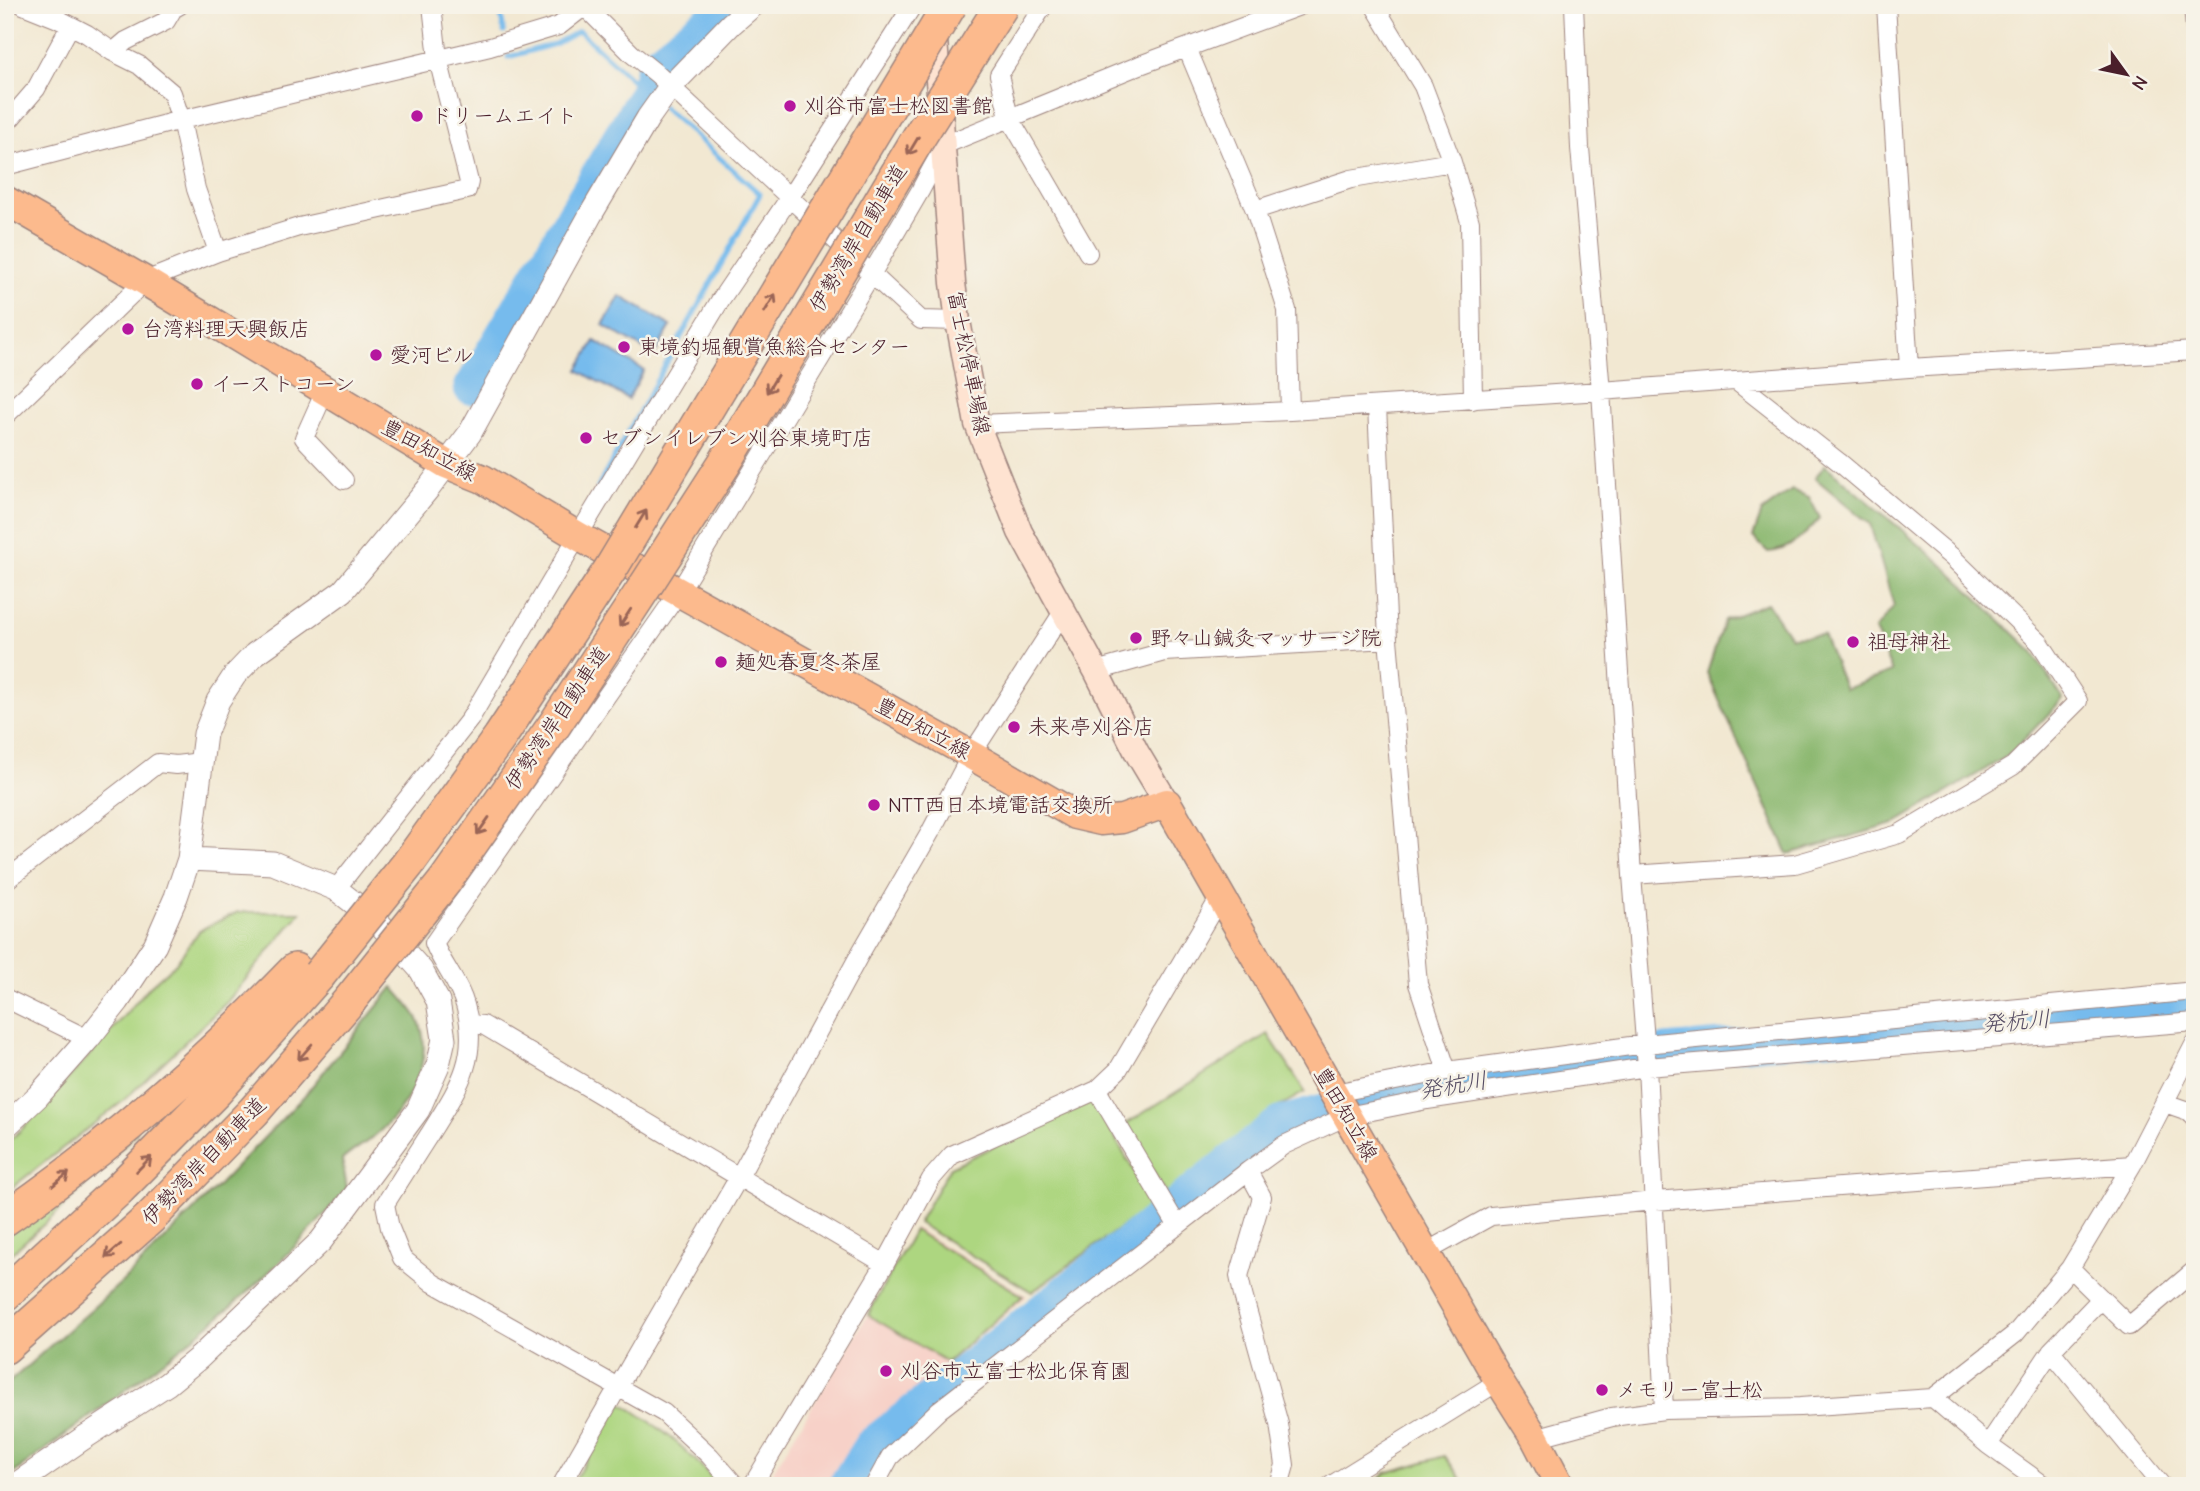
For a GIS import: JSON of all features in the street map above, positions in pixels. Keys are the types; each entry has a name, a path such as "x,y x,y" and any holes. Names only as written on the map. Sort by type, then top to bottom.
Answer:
{"highway":[{"name":"伊勢湾岸自動車道","path":"5,1294 120,1188 216,1091 313,966 408,864 500,737 610,569 950,5"},
{"name":"伊勢湾岸自動車道","path":"5,1347 150,1218 254,1111 350,1000 445,881 555,724 724,464 919,137 1002,5"},
{"path":"5,1219 43,1193 151,1106 247,1019 313,966"}],"main road":[{"name":"富士松停車場線","path":"932,5 953,283 978,424 1020,532 1096,671 1137,753 1167,803"},
{"name":"豊田知立線","path":"5,200 145,281 446,464 483,479 578,536 1075,815 1101,821 1122,819 1167,803 1499,1381 1535,1438 1560,1486"}],"street":[{"path":"23,5 64,17 113,52 139,65 172,93 181,120 196,188 218,252"},
{"path":"113,52 127,41 166,21 173,9 180,5"},
{"path":"5,416 145,281 218,252 299,227 467,190 469,182 438,59 432,5"},
{"path":"5,1127 38,1096 88,1039 118,1002 155,945 189,859 205,734 219,701 235,675 255,654 343,591 470,433 591,214 648,118 663,81 753,5"},
{"path":"336,889 470,719 721,299 913,5"},
{"path":"1044,5 999,75 1009,117 1088,253"},
{"path":"736,1486 710,1456 664,1413 433,1283 402,1258 390,1228 385,1204 461,1083 470,1052 470,1024 465,1003 434,943 679,592 872,273 944,145 1009,117 1302,5"},
{"path":"1374,5 1423,86 1452,162 1470,222 1473,400"},
{"path":"1574,5 1580,148 1601,391 1632,875 1646,1044 1664,1410"},
{"path":"1886,5 1909,368"},
{"path":"2193,5 2195,30"},
{"path":"5,166 181,120 489,47 559,26 584,6 632,54 921,320 958,321"},
{"path":"5,125 36,89 64,17"},
{"path":"1187,48 1255,210 1287,310 1290,411"},
{"path":"1255,210 1351,179 1452,162"},
{"path":"978,424 1377,406 1909,368 2195,351"},
{"path":"1632,875 1795,864 1899,834 2013,766 2078,701 2040,643 1952,557 1839,462 1736,381"},
{"path":"325,391 304,438 344,480"},
{"path":"1377,406 1388,639 1418,985 1447,1071"},
{"path":"561,1486 739,1177 971,755 1063,612"},
{"path":"1096,671 1164,652 1388,639"},
{"path":"5,881 158,763 176,765 201,761"},
{"path":"14,1486 167,1384 200,1357 321,1241 418,1110 438,1066 444,1039 438,1001 421,970 377,921 336,889 273,863 189,859"},
{"path":"752,1486 885,1264 931,1179 952,1155 1097,1090 1118,1070 1220,897"},
{"path":"874,1486 890,1457 939,1410 1177,1225 1340,1105 1447,1071 1646,1044 2195,991"},
{"path":"5,998 88,1039"},
{"path":"1340,1105 1427,1100 1647,1067 2195,1022"},
{"path":"470,1024 483,1025 885,1264"},
{"path":"1535,1438 1612,1417 1664,1410 1800,1407 1933,1398 2014,1334 2070,1268 2132,1166 2195,1043"},
{"path":"1097,1090 1177,1225"},
{"path":"2165,1103 2188,1111 2195,1118"},
{"path":"1426,1252 1492,1216 1655,1201 2132,1166"},
{"path":"1248,1171 1262,1197 1239,1276 1279,1424 1284,1465 1279,1486"},
{"path":"2070,1268 2129,1326 2195,1270"},
{"path":"1988,1445 2051,1351 2101,1299"},
{"path":"2051,1351 2162,1486"},
{"path":"1330,1486 1499,1381"},
{"path":"1933,1398 1988,1445 2045,1486"}],"shaded area":[{"name":"刈谷市立富士松北保育園","path":"915,1228 1027,1296 875,1424 832,1486 764,1486 866,1318"}],"green space":[{"path":"1825,465 1941,563 2031,650 2063,699 2009,755 1894,824 1788,854 1707,673 1724,620 1767,603 1790,637 1823,635 1845,689 1892,672 1875,630 1894,606 1870,524 1815,478"},
{"path":"1792,490 1809,497 1820,518 1790,545 1768,552 1753,537 1762,512"},
{"path":"238,912 301,912 227,1002 123,1101 5,1193 5,1144 21,1130 150,986 175,964 200,930"},
{"path":"393,987 417,1017 424,1051 421,1067 407,1099 397,1113 373,1137 342,1160 347,1188 271,1271 229,1308 141,1379 5,1480 5,1386 123,1281 218,1186 304,1096"},
{"path":"1268,1034 1305,1092 1273,1110 1166,1195 1126,1124"},
{"path":"1093,1100 1153,1204 1032,1292 918,1223 950,1167"},
{"path":"138,1131 68,1203 5,1259 5,1229"},
{"path":"914,1230 1023,1296 947,1362 868,1315"},
{"path":"620,1402 672,1438 717,1484 571,1486"},
{"path":"1445,1456 1466,1486 1373,1486 1386,1473"}],"water":[{"path":"620,296 671,326 654,355 603,325"},
{"path":"595,341 644,370 628,399 578,370"}],"waterway":[{"path":"499,5 504,32"},
{"path":"470,388 646,92 653,64 728,5"},
{"path":"508,57 555,44 579,31 655,101"},
{"path":"598,487 760,194 663,107"},
{"name":"発杭川","path":"844,1486 870,1445 1279,1123 1367,1099 1666,1051 2195,1005"}],"place":[{"name":"刈谷市富士松図書館","path":"790,106"},
{"name":"ドリームエイト","path":"417,116"},
{"name":"台湾料理天興飯店","path":"128,329"},
{"name":"東境釣堀観賞魚総合センター","path":"624,347"},
{"name":"愛河ビル","path":"376,355"},
{"name":"イーストコーン","path":"197,384"},
{"name":"セブンイレブン刈谷東境町店","path":"586,438"},
{"name":"野々山鍼灸マッサージ院","path":"1136,638"},
{"name":"祖母神社","path":"1853,642"},
{"name":"麺処春夏冬茶屋","path":"721,662"},
{"name":"未来亭刈谷店","path":"1014,727"},
{"name":"NTT西日本境電話交換所","path":"874,805"},
{"name":"刈谷市立富士松北保育園","path":"886,1371"},
{"name":"メモリー富士松","path":"1602,1390"}]}
